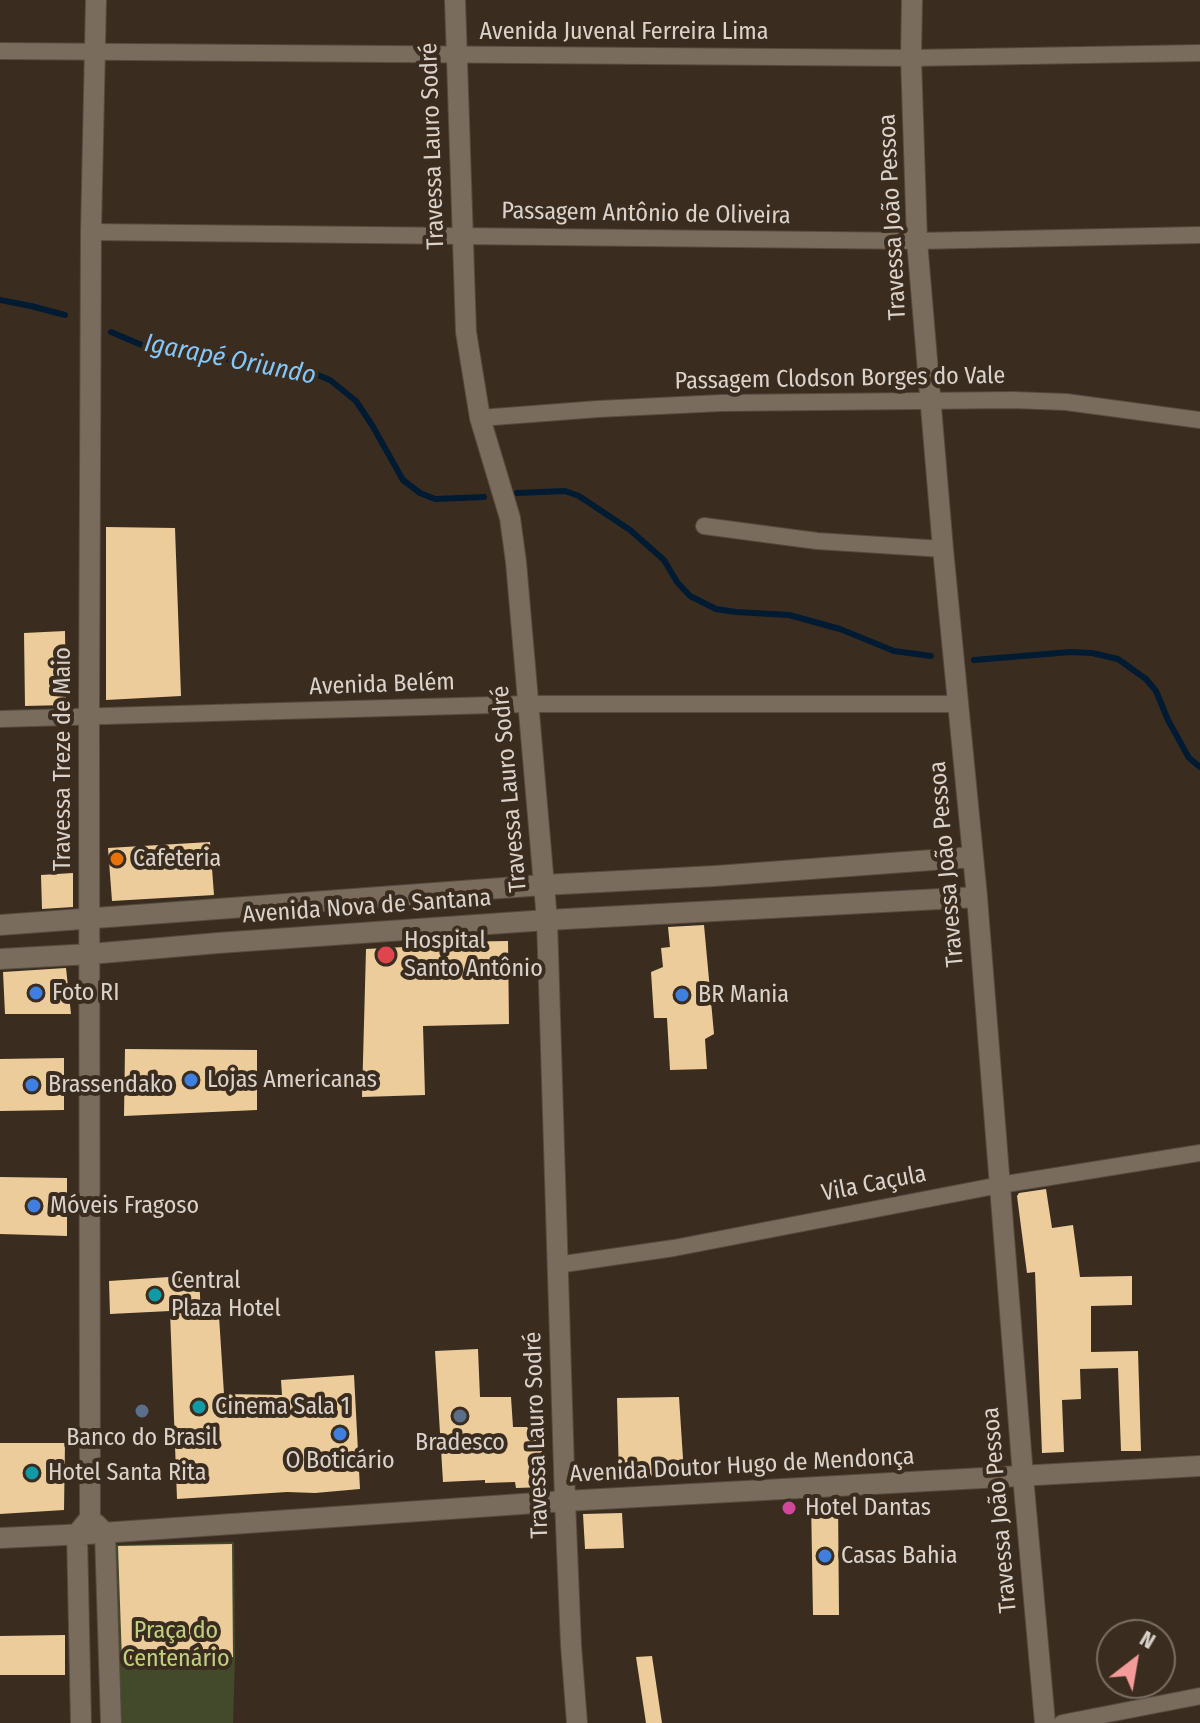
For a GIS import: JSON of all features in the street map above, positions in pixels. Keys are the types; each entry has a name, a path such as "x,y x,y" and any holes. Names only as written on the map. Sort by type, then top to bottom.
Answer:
{"street":[{"name":"Travessa Treze de Maio","path":"81,1723 90,954 91,232 96,0"},
{"name":"Travessa Lauro Sodré","path":"455,0 466,332 480,418 510,518 547,920 565,1501 577,1723"},
{"name":"Travessa João Pessoa","path":"912,0 917,241 977,897 1045,1723"},
{"name":"Avenida Juvenal Ferreira Lima","path":"0,51 911,58 1200,53"},
{"name":"Passagem Antônio de Oliveira","path":"91,232 917,241 1200,235"},
{"name":"Passagem Clodson Borges do Vale","path":"480,418 721,403 1013,400 1066,402 1200,420"},
{"path":"704,526 817,541 943,549"},
{"name":"Avenida Belém","path":"0,719 529,704 958,704"},
{"name":"Avenida Nova de Santana","path":"0,925 973,857"},
{"path":"715,876 716,911"},
{"name":"Avenida Nova de Santana","path":"0,959 547,920 977,897"},
{"path":"297,904 299,938"},
{"path":"215,910 218,943"},
{"name":"Vila Caçula","path":"557,1265 674,1248 1000,1185 1200,1153"},
{"name":"Avenida Doutor Hugo de Mendonça","path":"0,1538 83,1526 105,1533 565,1501 1200,1466"},
{"path":"105,1533 111,1723"},
{"path":"80,1686 110,1684"},
{"path":"1062,1723 1200,1696"}],"green space":[{"name":"Praça do Centenário","path":"234,1542 233,1723 120,1723 115,1545"}],"building":[{"path":"106,527 175,528 181,696 106,700"},
{"path":"65,631 66,705 25,706 24,633"},
{"path":"210,842 214,895 112,901 108,848"},
{"path":"73,873 73,907 42,909 41,875"},
{"name":"BR Mania","path":"704,925 714,1034 705,1039 707,1069 670,1070 667,1018 654,1018 651,972 663,967 661,948 670,947 668,927"},
{"path":"508,941 509,1024 423,1026 425,1095 362,1097 366,949 444,945 444,942"},
{"name":"Foto RI","path":"66,968 71,1014 5,1014 3,972"},
{"name":"Lojas Americanas","path":"125,1049 257,1050 257,1110 124,1116"},
{"name":"Brassendako","path":"64,1058 64,1110 0,1111 0,1059"},
{"name":"Móveis Fragoso","path":"0,1177 67,1178 67,1236 0,1234"},
{"path":"1046,1189 1052,1228 1073,1225 1080,1277 1132,1276 1132,1305 1091,1306 1091,1352 1138,1351 1141,1451 1121,1451 1118,1368 1080,1369 1081,1399 1062,1400 1064,1452 1042,1453 1035,1272 1027,1273 1017,1196 1019,1193"},
{"path":"199,1275 201,1316 219,1316 224,1394 282,1395 281,1380 354,1375 360,1489 177,1499 170,1311 110,1314 109,1281"},
{"path":"478,1349 480,1397 511,1397 513,1427 540,1427 545,1487 516,1488 515,1482 485,1483 485,1480 443,1482 435,1351"},
{"path":"679,1397 684,1474 619,1478 617,1398"},
{"name":"Hotel Santa Rita","path":"0,1443 65,1443 64,1510 0,1514"},
{"name":"Casas Bahia","path":"838,1499 839,1615 813,1615 811,1500"},
{"path":"622,1513 624,1548 585,1549 583,1514"},
{"name":"Praça do Centenário","path":"232,1544 233,1657 122,1661 118,1546"},
{"path":"65,1635 65,1675 0,1675 0,1636"},
{"path":"652,1656 662,1723 646,1723 636,1657"}],"waterway":[{"path":"0,300 65,315"},
{"name":"Igarapé Oriundo","path":"111,332 144,346 169,352 216,356 253,366 313,373 330,380 356,401 403,480 420,493 435,499 484,497"},
{"path":"517,493 565,491 579,496 630,530 664,560 690,596 716,609 789,615 840,629 894,651 931,656"},
{"name":"Igarapé Oriundo","path":"974,660 1071,652 1118,659 1146,679 1156,691 1189,758 1200,767"}],"place":[{"name":"Cafeteria","path":"117,859"},
{"name":"Hospital Santo Antônio","path":"386,955"},
{"name":"Foto RI","path":"36,993"},
{"name":"BR Mania","path":"682,995"},
{"name":"Lojas Americanas","path":"191,1080"},
{"name":"Brassendako","path":"32,1085"},
{"name":"Móveis Fragoso","path":"34,1206"},
{"name":"Central Plaza Hotel","path":"155,1295"},
{"name":"Cinema Sala 1","path":"199,1407"},
{"name":"Banco do Brasil","path":"142,1411"},
{"name":"Bradesco","path":"460,1416"},
{"name":"O Boticário","path":"340,1434"},
{"name":"Hotel Santa Rita","path":"32,1473"},
{"name":"Hotel Dantas","path":"789,1508"},
{"name":"Casas Bahia","path":"825,1556"}]}
